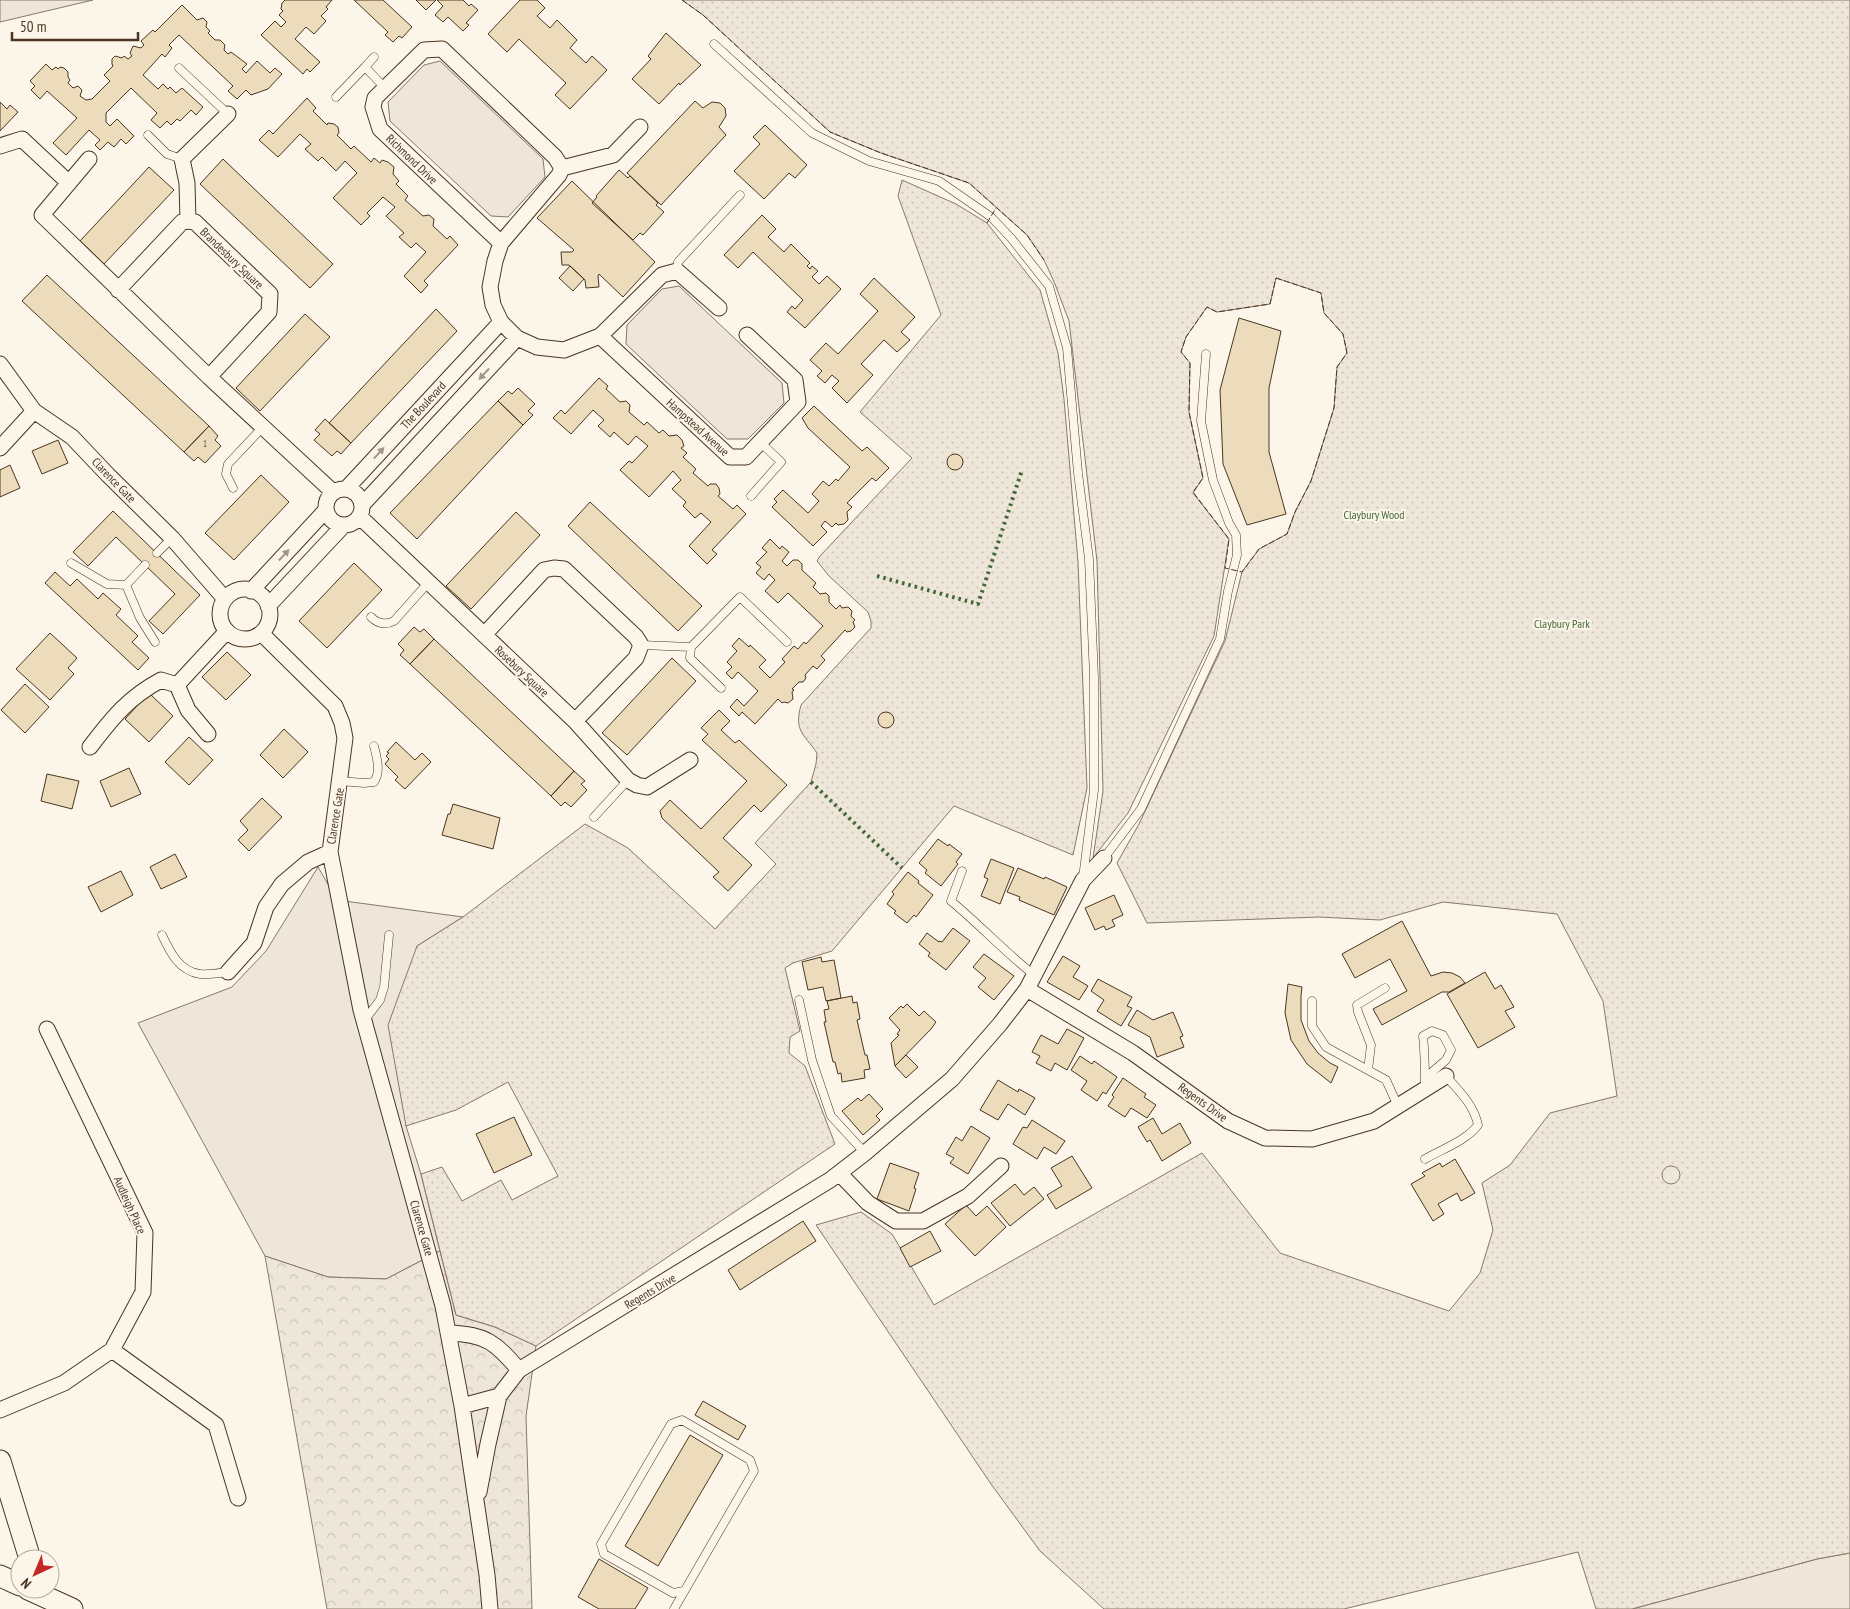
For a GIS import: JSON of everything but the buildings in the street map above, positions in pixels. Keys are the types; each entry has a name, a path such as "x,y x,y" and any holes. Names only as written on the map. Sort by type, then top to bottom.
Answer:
{"street":[{"name":"Richmond Drive","path":"501,243 380,129 373,107 375,98 424,50 442,49 554,157 562,168"},
{"path":"188,221 188,183 182,158 228,114"},
{"path":"640,127 613,155 562,168 559,175 501,243 495,260 490,287 493,305 501,322 518,338 537,347 564,350 600,336 662,275 677,271 718,308"},
{"path":"0,146 22,139 69,182"},
{"path":"89,159 42,215 118,290 263,427 340,490 356,493 362,511 353,524 343,526 334,522 326,510"},
{"name":"Brandesbury Square","path":"118,290 182,222 195,222 270,294 269,312 209,377"},
{"name":"The Boulevard","path":"340,490 501,322"},
{"name":"Hampstead Avenue","path":"600,336 730,457 746,457 798,402 794,380 747,335"},
{"name":"The Boulevard","path":"362,511 518,338"},
{"name":"Clarence Gate","path":"0,364 34,411 72,437 172,538 225,599"},
{"path":"0,448 34,411"},
{"path":"251,590 326,510 327,500 340,490"},
{"name":"Rosebury Square","path":"362,511 428,583 575,721 628,780"},
{"path":"268,606 343,526"},
{"path":"484,635 544,570 554,568 564,569 636,637 641,645 636,658 575,721"},
{"path":"251,590 259,594 268,606 268,622 261,633 244,639 227,631 223,626 220,612 225,599 235,591 251,590"},
{"path":"177,685 227,631"},
{"name":"Clarence Gate","path":"261,633 335,706 342,722 345,738 330,852 364,1021 449,1333 462,1406 487,1576 490,1609"},
{"path":"90,747 112,718 141,690 161,680 177,685 188,710 208,734"},
{"path":"628,780 637,785 647,787 690,760"},
{"name":"Clarence Gate","path":"228,972 254,943 266,907 282,884 308,862 330,852"},
{"name":"Regents Drive","path":"499,1396 520,1370 840,1174 952,1079 1000,1024 1027,989 1083,880 1104,858"},
{"name":"Regents Drive","path":"1027,989 1133,1053 1228,1121 1265,1138 1312,1139 1374,1121 1398,1106 1425,1084 1446,1076"},
{"name":"Audleigh Place","path":"0,1410 64,1383 112,1350 143,1292 145,1233 47,1029"},
{"path":"840,1174 868,1203 896,1221 922,1221 968,1196 1001,1166"},
{"path":"449,1333 481,1336 503,1351 520,1370"},
{"path":"112,1350 216,1425 238,1498"},
{"path":"462,1406 499,1396 476,1504"},
{"path":"0,1461 27,1549"},
{"path":"46,1599 72,1609"}],"lane":[{"path":"714,44 812,133 869,161 939,181 991,218 1011,238 1049,286 1067,348 1078,473 1089,559 1094,678 1094,790 1083,880"},
{"path":"336,98 374,57"},
{"path":"364,67 384,88"},
{"path":"179,68 228,114"},
{"path":"148,136 168,154 182,158"},
{"path":"677,271 678,262 740,195"},
{"path":"1104,858 1141,809 1220,639 1228,591 1237,555 1236,536 1229,523 1213,480 1202,421 1206,354"},
{"path":"234,488 226,474 228,464 263,427"},
{"path":"751,496 781,462 760,442"},
{"path":"157,553 172,538"},
{"path":"71,563 107,584 126,585 145,566"},
{"path":"370,617 376,622 389,624 394,621 428,583"},
{"path":"126,585 140,618 155,642"},
{"path":"721,688 690,658 691,647 740,597 787,642"},
{"path":"641,645 691,647"},
{"path":"340,782 364,784 374,782 377,777 378,759 374,746"},
{"path":"594,817 628,780"},
{"path":"962,871 951,901 978,923 1008,954 1034,975"},
{"path":"162,935 169,950 181,967 199,974 228,972"},
{"path":"364,1021 380,1000 384,987 389,935"},
{"path":"1368,1070 1371,1045 1357,1005 1384,988"},
{"path":"799,1000 812,1060 831,1116 865,1153"},
{"path":"1312,1001 1312,1026 1326,1047 1386,1080 1398,1106"},
{"path":"1432,1030 1442,1035 1451,1050 1446,1060 1425,1084 1423,1036 1432,1030"},
{"path":"1425,1159 1466,1137 1478,1125 1476,1114 1446,1076"},
{"path":"674,1609 754,1471 750,1460 682,1420 671,1424 601,1544 604,1554 673,1593 684,1590"}],"green space":[{"path":"0,0 93,0 0,22"},
{"name":"Claybury Park","path":"682,0 1850,0 1850,1553 1817,1559 1632,1609 1596,1609 1578,1552 1344,1609 1104,1609 1040,1551 991,1484 816,1225 861,1212 892,1234 934,1305 1202,1153 1280,1253 1449,1311 1480,1273 1493,1230 1482,1183 1510,1165 1550,1113 1617,1096 1603,1001 1557,914 1443,902 1380,920 1319,917 1147,923 1117,863 1139,824 1225,641 1242,572 1259,549 1287,534 1295,512 1311,481 1334,408 1337,367 1347,353 1343,334 1324,313 1321,293 1276,278 1270,304 1217,312 1207,307 1186,337 1181,352 1190,363 1189,412 1203,478 1193,493 1229,539 1214,636 1128,813 1093,858 1103,791 1097,561 1069,321 1044,260 1027,235 969,183 881,153 830,132 703,15"},
{"path":"440,61 543,159 545,177 508,217 491,216 390,121 388,102 424,65"},
{"path":"902,180 956,204 987,223 1040,290 1058,353 1064,399 1078,562 1087,788 1073,855 954,806 832,951 793,963 785,968 800,1031 790,1037 789,1053 805,1066 835,1144 536,1346 495,1327 456,1315 421,1174 442,1167 462,1201 501,1180 512,1200 558,1176 508,1082 456,1110 406,1126 388,1025 417,946 463,917 585,824 628,848 715,929 776,864 755,843 811,782 817,753 799,726 801,705 871,628 868,612 829,576 817,561 912,458 860,412 941,315 898,196"},
{"path":"679,286 782,383 784,403 748,439 727,439 626,344 627,325 662,289"},
{"path":"318,867 337,900 463,917 417,946 406,1126 421,1174 440,1251 386,1279 328,1277 265,1256 138,1023 232,987 266,951"},
{"path":"440,1251 456,1315 495,1327 536,1346 526,1416 532,1609 327,1609 265,1256 328,1277 386,1279"},
{"path":"1850,1553 1850,1609 1632,1609 1817,1559"}],"shaded area":[{"path":"1671,1166 1677,1169 1680,1175 1677,1181 1671,1184 1665,1181 1662,1175 1665,1169"}],"hedge":[{"path":"877,576 978,604 1022,470"},
{"path":"811,782 902,868"}],"fence":[{"path":"682,0 703,15 830,132 881,153 969,183 1027,235 1044,260"},
{"path":"987,223 996,208"},
{"path":"1276,278 1321,293 1324,313 1343,334 1347,353 1337,367 1334,408 1311,481 1295,512 1287,534 1259,549 1242,572 1225,568 1229,539 1193,492 1203,478 1189,412 1190,363 1181,352 1186,337 1207,307 1217,312 1270,304 1276,278"}],"park label":[{"name":"Claybury Wood","path":"1374,514"}]}
